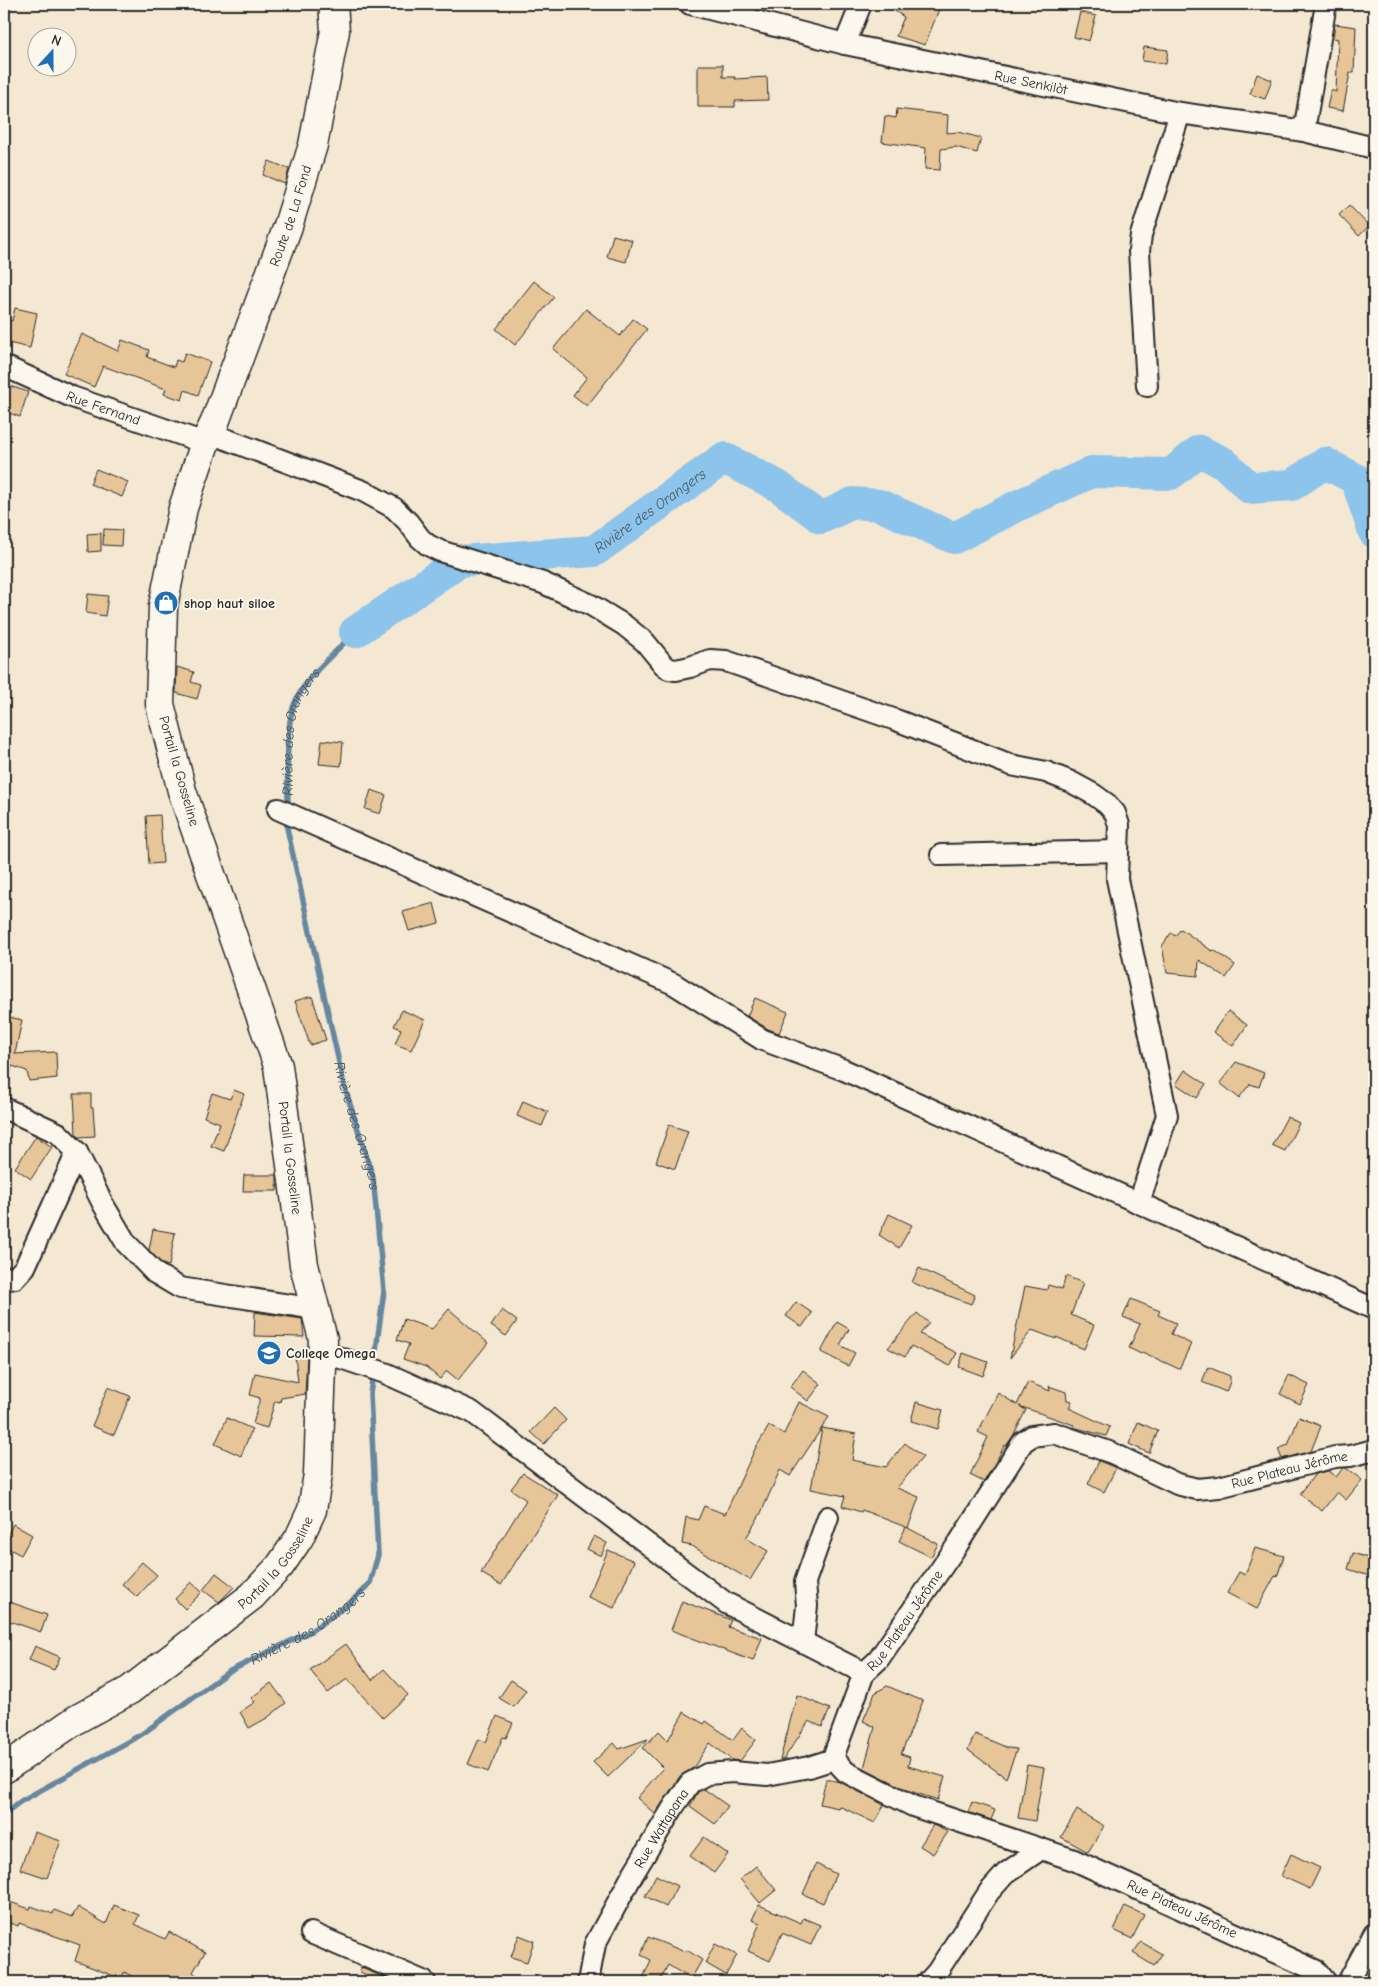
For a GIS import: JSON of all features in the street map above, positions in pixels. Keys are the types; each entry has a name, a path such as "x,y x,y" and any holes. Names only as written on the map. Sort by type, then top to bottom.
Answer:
{"street":[{"name":"Route de La Fond","path":"210,433 288,226 313,145 335,31 333,4"},
{"name":"Rue Senkilòt","path":"690,4 845,44 1180,113 1304,131 1374,148"},
{"path":"845,44 861,4"},
{"path":"1304,131 1326,4"},
{"path":"1146,386 1139,251 1141,235 1180,113"},
{"name":"Rue Fernand","path":"4,366 72,397 210,433 363,491 394,508 420,538 440,551 543,583 591,604 624,625 645,642 663,664 669,668 683,668 710,660 726,662 896,720 1011,766 1046,772 1071,782 1107,804 1114,813 1119,826 1118,851"},
{"name":"Portail la Gosseline","path":"4,1769 77,1719 130,1690 252,1596 280,1566 298,1538 312,1510 318,1474 323,1339 304,1265 278,1066 182,792 160,704 163,606 183,508 210,433"},
{"path":"278,809 674,984 763,1040 844,1070 1374,1309"},
{"path":"941,855 1118,851 1117,879 1167,1115 1139,1203"},
{"path":"4,1108 58,1133 77,1152 103,1204 126,1243 155,1273 180,1288 316,1309"},
{"path":"4,1276 8,1279 15,1278 25,1267 77,1152"},
{"path":"323,1352 385,1372 472,1412 726,1603 864,1673"},
{"name":"Rue Plateau Jérôme","path":"1326,1982 1317,1971 1074,1860 913,1806 846,1772 834,1759 864,1673 878,1660 958,1544 1023,1442 1032,1436 1054,1433 1112,1453 1177,1484 1198,1489 1219,1488 1335,1457 1350,1456 1374,1450"},
{"path":"803,1642 807,1606 805,1582 828,1517"},
{"name":"Rue Wattapana","path":"588,1982 595,1944 633,1874 674,1806 690,1784 707,1774 734,1772 768,1775 809,1767 834,1759"},
{"path":"938,1979 990,1892 1006,1873 1041,1849"},
{"path":"311,1933 425,1982"},
{"path":"1348,1982 1374,1934"}],"building":[{"path":"884,4 912,4 922,8 924,4 941,4 925,45 896,36 904,17"},
{"path":"1080,12 1096,16 1089,41 1074,37"},
{"path":"1335,24 1356,27 1354,73 1350,73 1343,111 1327,108 1331,90 1336,92 1338,39 1333,38"},
{"path":"1144,47 1168,50 1166,64 1142,61"},
{"path":"698,65 723,65 723,77 735,77 735,79 767,77 768,100 735,101 735,107 698,107"},
{"path":"1257,74 1272,80 1265,99 1250,94"},
{"path":"897,109 948,115 947,133 958,132 981,138 977,153 956,147 941,149 940,170 925,169 926,148 882,142 885,116 896,118"},
{"path":"269,161 289,169 285,184 263,175"},
{"path":"1349,205 1369,226 1359,236 1339,215"},
{"path":"613,235 632,240 626,262 607,257"},
{"path":"534,281 554,297 515,345 496,329"},
{"path":"15,308 37,313 30,348 4,342 4,319 12,321"},
{"path":"586,309 620,336 633,319 647,329 587,406 573,395 587,377 553,349"},
{"path":"82,334 118,351 122,340 149,350 147,357 174,367 176,360 182,362 185,353 210,362 198,395 185,390 182,400 164,394 166,389 103,366 94,387 64,374"},
{"path":"4,384 28,392 20,417 4,411"},
{"path":"96,469 128,482 122,497 90,484"},
{"path":"104,529 122,530 121,546 103,545"},
{"path":"101,533 101,551 88,552 87,534"},
{"path":"88,594 108,596 105,616 86,613"},
{"path":"177,667 194,672 191,682 201,685 197,699 176,693"},
{"path":"322,740 343,742 341,766 319,764"},
{"path":"371,790 386,795 380,814 365,809"},
{"path":"160,815 163,863 149,864 146,816"},
{"path":"434,903 439,923 409,931 403,912"},
{"path":"1181,929 1235,965 1226,978 1199,960 1198,976 1167,973 1162,946 1171,933 1175,936"},
{"path":"312,996 326,1040 310,1045 295,1001"},
{"path":"755,998 788,1012 779,1033 768,1029 747,1016"},
{"path":"402,1010 425,1020 411,1050 395,1044 401,1029 394,1026"},
{"path":"1228,1011 1247,1025 1233,1046 1213,1032"},
{"path":"4,1016 22,1020 15,1054 56,1052 57,1078 29,1081 27,1071 12,1066 10,1075 4,1074"},
{"path":"1236,1062 1264,1073 1259,1087 1250,1084 1239,1098 1220,1083"},
{"path":"1185,1070 1206,1084 1197,1098 1176,1084"},
{"path":"234,1090 244,1094 224,1151 211,1146 220,1123 204,1117 212,1093 230,1099"},
{"path":"74,1094 91,1094 95,1136 79,1137 76,1134"},
{"path":"523,1101 548,1112 542,1126 517,1116"},
{"path":"1287,1117 1299,1123 1285,1151 1272,1145"},
{"path":"669,1125 688,1131 675,1169 656,1162"},
{"path":"36,1136 52,1147 31,1179 15,1168"},
{"path":"244,1175 277,1175 277,1191 243,1191"},
{"path":"889,1214 912,1225 899,1248 879,1235"},
{"path":"153,1229 175,1233 169,1266 162,1264 149,1250"},
{"path":"919,1268 975,1295 971,1304 929,1290 912,1282"},
{"path":"1066,1276 1083,1283 1071,1315 1094,1325 1084,1349 1056,1337 1056,1339 1032,1330 1010,1358 1025,1286 1047,1290 1048,1285 1062,1289"},
{"path":"1131,1299 1160,1311 1158,1315 1176,1323 1171,1334 1191,1344 1179,1369 1129,1348 1140,1324 1123,1317"},
{"path":"796,1302 812,1313 802,1327 786,1316"},
{"path":"449,1309 488,1343 458,1380 447,1371 440,1379 426,1367 403,1359 409,1344 397,1340 404,1319 432,1329"},
{"path":"502,1310 517,1321 506,1336 491,1326"},
{"path":"255,1312 302,1319 304,1337 254,1336"},
{"path":"917,1313 929,1323 920,1334 957,1353 950,1366 911,1346 905,1357 888,1348"},
{"path":"837,1322 849,1329 840,1345 855,1353 848,1366 821,1352"},
{"path":"963,1353 988,1362 983,1376 959,1367"},
{"path":"307,1355 305,1394 281,1398 280,1402 275,1401 267,1428 253,1424 260,1398 250,1395 255,1373 298,1382 295,1356"},
{"path":"1208,1367 1230,1376 1226,1392 1202,1382"},
{"path":"803,1370 821,1384 808,1401 790,1387"},
{"path":"1289,1375 1309,1385 1300,1404 1280,1394"},
{"path":"1028,1382 1050,1391 1049,1386 1066,1392 1067,1400 1072,1401 1069,1408 1110,1427 1106,1436 1073,1427 1074,1425 1019,1406 1026,1410 1013,1436 1005,1445 984,1482 970,1475 988,1437 978,1432 998,1393 1017,1405"},
{"path":"108,1387 130,1396 114,1435 92,1426"},
{"path":"799,1402 829,1417 790,1476 780,1470 761,1513 746,1538 768,1551 750,1580 692,1546 682,1544 686,1517 698,1520 704,1506 725,1514 755,1449 769,1426 784,1434"},
{"path":"916,1402 943,1410 938,1429 911,1421"},
{"path":"554,1408 566,1420 544,1444 531,1432"},
{"path":"1299,1417 1321,1426 1311,1451 1282,1459 1278,1449 1288,1445"},
{"path":"227,1418 252,1429 241,1456 215,1444"},
{"path":"1138,1422 1158,1431 1149,1453 1129,1444"},
{"path":"822,1428 856,1434 852,1460 886,1467 905,1443 923,1457 897,1488 919,1497 908,1528 862,1510 861,1512 842,1506 845,1496 811,1489"},
{"path":"1099,1461 1116,1468 1104,1492 1088,1484"},
{"path":"1343,1468 1346,1468 1362,1480 1346,1500 1337,1492 1322,1511 1300,1494 1315,1474 1328,1471 1336,1477"},
{"path":"523,1473 558,1495 501,1585 481,1573 526,1500 511,1489"},
{"path":"13,1524 32,1535 21,1555 4,1546 4,1542"},
{"path":"906,1527 938,1544 931,1557 899,1541"},
{"path":"594,1536 607,1543 601,1556 587,1549"},
{"path":"1255,1548 1284,1556 1277,1577 1275,1576 1257,1609 1227,1593 1239,1572 1245,1575"},
{"path":"608,1550 634,1561 614,1608 588,1597"},
{"path":"1353,1553 1374,1560 1369,1576 1348,1569"},
{"path":"142,1562 157,1575 137,1597 122,1584"},
{"path":"216,1573 234,1587 219,1602 203,1590"},
{"path":"191,1582 202,1592 185,1609 175,1599"},
{"path":"4,1600 47,1615 41,1632 4,1619"},
{"path":"682,1601 731,1620 728,1627 762,1638 753,1661 671,1630"},
{"path":"346,1644 372,1680 384,1669 408,1695 383,1718 347,1679 328,1693 310,1670"},
{"path":"35,1646 60,1657 54,1670 29,1660"},
{"path":"511,1680 526,1690 514,1707 499,1698"},
{"path":"271,1683 286,1703 267,1718 249,1728 240,1712 255,1702 251,1698"},
{"path":"887,1686 923,1701 901,1754 910,1757 908,1766 945,1777 938,1800 910,1791 864,1768 875,1727 863,1721 875,1693"},
{"path":"797,1695 830,1709 822,1727 809,1721 783,1760 780,1760"},
{"path":"684,1712 704,1724 706,1721 733,1740 742,1728 756,1740 740,1761 732,1760 710,1743 693,1768 680,1776 655,1814 637,1798 663,1768 643,1748 659,1731 668,1740"},
{"path":"497,1716 513,1723 506,1738 503,1737 488,1772 468,1764 479,1739 486,1742"},
{"path":"975,1734 1008,1748 1017,1749 1006,1778 968,1750"},
{"path":"648,1739 608,1777 593,1762 614,1743 619,1749"},
{"path":"1027,1765 1044,1768 1035,1821 1018,1818"},
{"path":"826,1779 840,1782 884,1805 875,1823 839,1806 838,1808 820,1804"},
{"path":"704,1789 728,1806 715,1824 690,1806 698,1792"},
{"path":"972,1802 995,1810 991,1820 968,1812"},
{"path":"1077,1810 1104,1826 1088,1852 1061,1837"},
{"path":"933,1825 948,1832 933,1854 920,1846"},
{"path":"34,1832 61,1841 47,1878 20,1869"},
{"path":"704,1837 728,1854 714,1873 690,1856"},
{"path":"1291,1854 1320,1868 1310,1889 1281,1876"},
{"path":"816,1864 836,1874 823,1903 803,1894"},
{"path":"756,1866 776,1890 760,1903 740,1879"},
{"path":"656,1875 677,1886 666,1907 645,1896"},
{"path":"4,1900 30,1909 31,1906 53,1914 54,1910 72,1917 78,1907 106,1924 114,1905 139,1915 135,1924 165,1939 169,1932 205,1952 193,1972 203,1982 143,1982 124,1972 122,1979 75,1961 80,1945 19,1923 18,1926 4,1921"},
{"path":"759,1905 801,1923 803,1918 820,1925 811,1945 782,1933 770,1961 748,1951 760,1923 752,1920"},
{"path":"1125,1906 1144,1915 1132,1939 1114,1930"},
{"path":"519,1935 534,1941 527,1962 511,1957"},
{"path":"648,1937 685,1952 687,1950 702,1960 691,1979 668,1965 659,1982 641,1982 651,1960 641,1955"},
{"path":"1141,1942 1162,1954 1154,1966 1133,1953"},
{"path":"715,1944 737,1955 726,1975 705,1963"},
{"path":"361,1968 396,1982 361,1982 366,1975 359,1971"}],"waterway":[{"name":"Rivière des Orangers","path":"355,632 460,561 594,551 724,458 778,486 821,518 853,503 879,505 954,538 1019,505 1092,472 1171,474 1199,451 1224,463 1250,488 1292,485 1325,463 1356,479 1374,532"},
{"name":"Rivière des Orangers","path":"288,809 288,741 294,705 312,676 355,632"},
{"name":"Rivière des Orangers","path":"287,818 287,828 344,1085 373,1177 384,1291 374,1365"},
{"name":"Rivière des Orangers","path":"4,1814 21,1801 142,1734 228,1672 311,1631 351,1602 370,1583 378,1555 370,1394 373,1374"}],"place":[{"name":"shop haut siloe","path":"166,603"},
{"name":"Colleqe Omega","path":"269,1353"}]}
